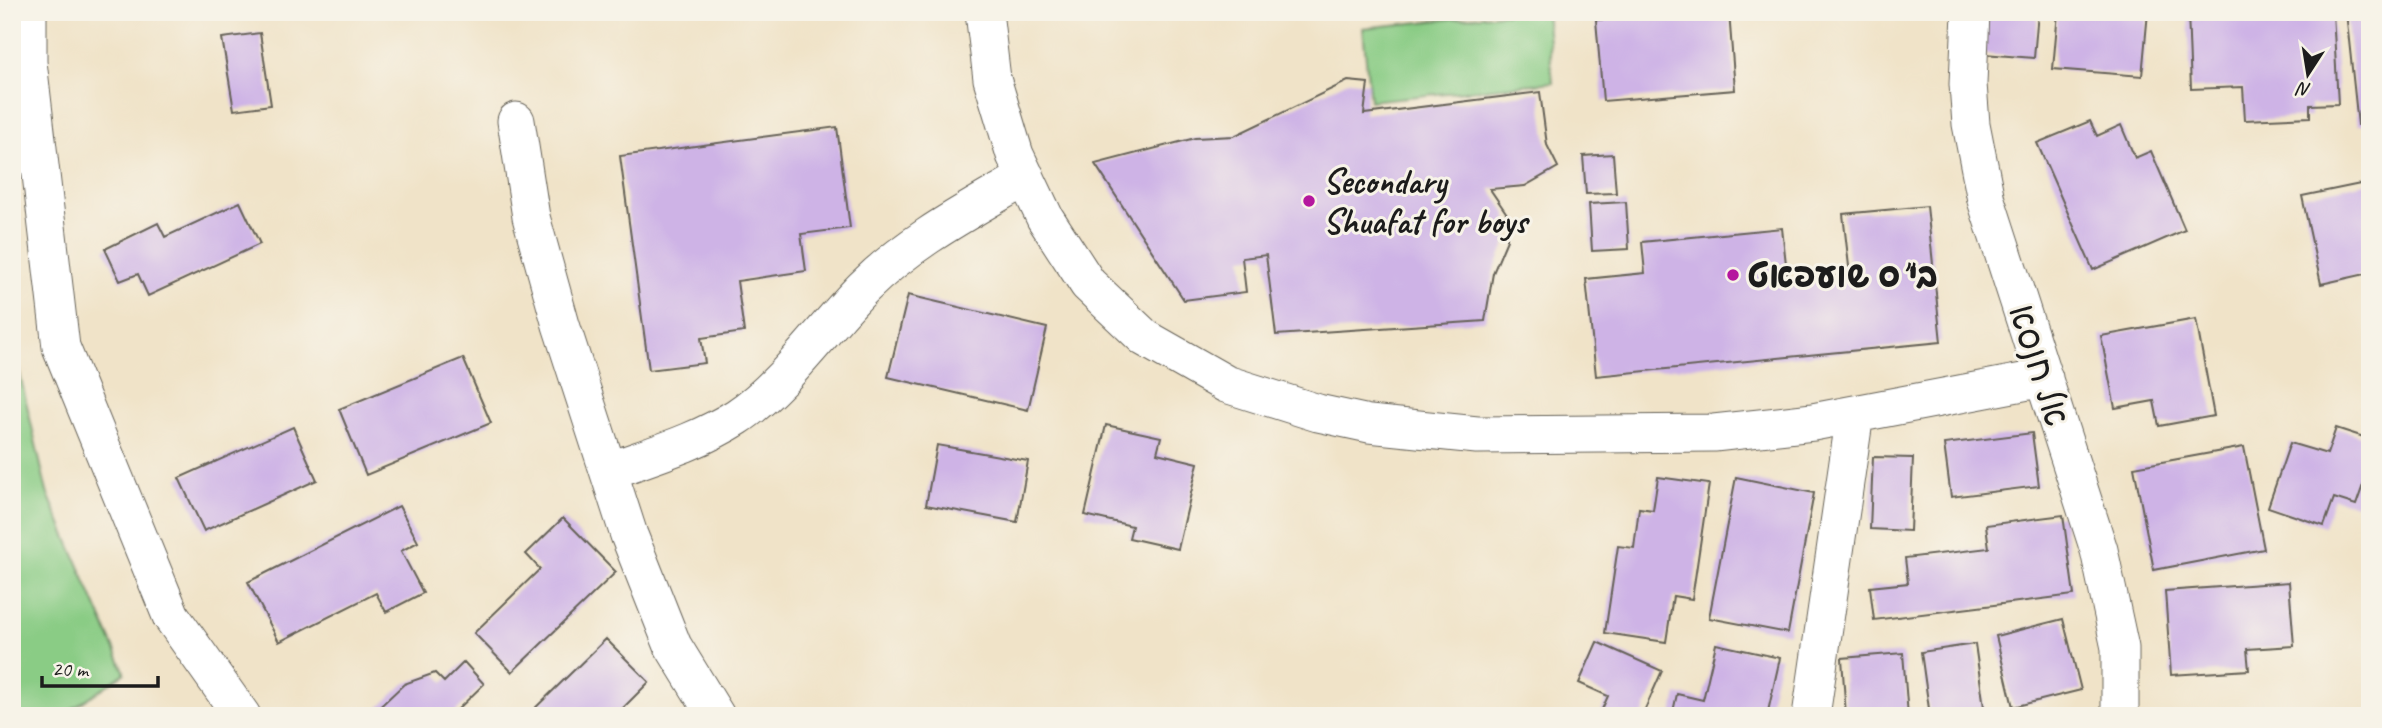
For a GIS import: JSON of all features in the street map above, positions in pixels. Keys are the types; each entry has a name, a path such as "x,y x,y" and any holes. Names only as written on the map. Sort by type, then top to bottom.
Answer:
{"street":[{"path":"27,12 28,62 61,347 171,617 242,716"},
{"path":"984,12 992,79 1015,155 1045,218 1088,284 1145,338 1226,384 1318,413 1369,424 1477,435 1714,433 1813,422 2044,378"},
{"name":"אל חנסא","path":"1971,12 1968,84 1971,124 1986,200 2099,550 2120,648 2120,716"},
{"path":"516,121 531,217 561,325 629,535 673,646 716,716"},
{"path":"609,471 688,442 737,417 768,392 865,286 920,240 1026,177"},
{"path":"1811,716 1854,414"}],"green space":[{"path":"1520,12 1546,12 1553,82 1370,101 1363,28"},
{"path":"12,340 47,492 125,673 62,716 12,716"}],"building":[{"path":"1692,12 1729,12 1735,90 1603,101 1596,20"},
{"path":"1988,12 2038,12 2034,58 1984,54"},
{"path":"2058,12 2148,12 2142,76 2053,69"},
{"path":"2188,12 2333,12 2338,104 2310,105 2310,117 2245,120 2243,87 2191,89"},
{"path":"2346,12 2370,12 2370,124 2358,125"},
{"path":"260,33 271,105 234,110 222,38"},
{"name":"Secondary Shuafat for boys","path":"1348,81 1368,83 1364,114 1540,92 1547,145 1558,167 1525,186 1490,189 1507,214 1507,240 1493,273 1485,321 1276,335 1266,255 1242,258 1246,292 1184,300 1095,164 1195,138 1234,136"},
{"path":"2090,121 2097,136 2121,125 2135,158 2151,151 2185,230 2093,270 2037,143"},
{"path":"837,127 850,228 801,234 806,271 737,281 744,332 701,338 705,363 649,370 620,156"},
{"path":"1613,154 1616,193 1586,194 1583,156"},
{"path":"2370,182 2370,273 2321,284 2302,196"},
{"path":"240,202 260,244 148,296 138,274 120,281 105,249 158,223 165,237"},
{"path":"1626,202 1629,249 1592,251 1589,204"},
{"path":"1927,206 1941,342 1596,376 1586,279 1645,273 1642,242 1782,228 1788,282 1850,275 1843,214"},
{"path":"908,295 1047,328 1028,410 888,377"},
{"path":"2196,319 2214,416 2159,426 2154,401 2115,408 2101,336"},
{"path":"463,358 491,423 366,475 339,409"},
{"path":"1106,425 1161,437 1157,453 1198,463 1178,549 1129,538 1132,526 1085,515"},
{"path":"293,427 317,480 204,531 179,478"},
{"path":"2336,428 2370,439 2370,465 2356,505 2334,498 2324,526 2268,507 2290,443 2327,454"},
{"path":"2032,433 2039,486 1951,497 1944,444"},
{"path":"937,445 1028,461 1017,522 926,505"},
{"path":"2244,447 2264,549 2154,570 2134,467"},
{"path":"1873,457 1913,458 1910,531 1870,529"},
{"path":"1658,477 1709,484 1692,599 1673,596 1666,642 1605,633 1618,546 1634,548 1639,508 1653,510"},
{"path":"1736,477 1814,493 1788,633 1709,618"},
{"path":"399,506 418,542 401,551 423,593 386,612 376,593 279,642 248,582"},
{"path":"2063,515 2074,595 1874,620 1870,587 1908,583 1905,558 1989,548 1986,525"},
{"path":"563,518 616,572 512,672 474,633 540,569 526,554"},
{"path":"2289,582 2294,646 2247,649 2249,670 2171,675 2165,591"},
{"path":"2063,619 2081,690 2013,707 1996,636"},
{"path":"606,639 649,682 615,716 527,716"},
{"path":"1597,642 1662,671 1642,716 1599,716 1608,696 1579,683"},
{"path":"1716,644 1780,658 1767,716 1672,716 1677,694 1703,700"},
{"path":"1975,644 1985,714 1930,716 1921,652"},
{"path":"1903,653 1908,716 1846,716 1842,658"},
{"path":"464,662 484,684 451,716 370,716 404,684 435,673 444,682"}],"place":[{"name":"Secondary Shuafat for boys","path":"1309,201"},
{"name":"בי\"ס שועפאט","path":"1733,275"}]}
